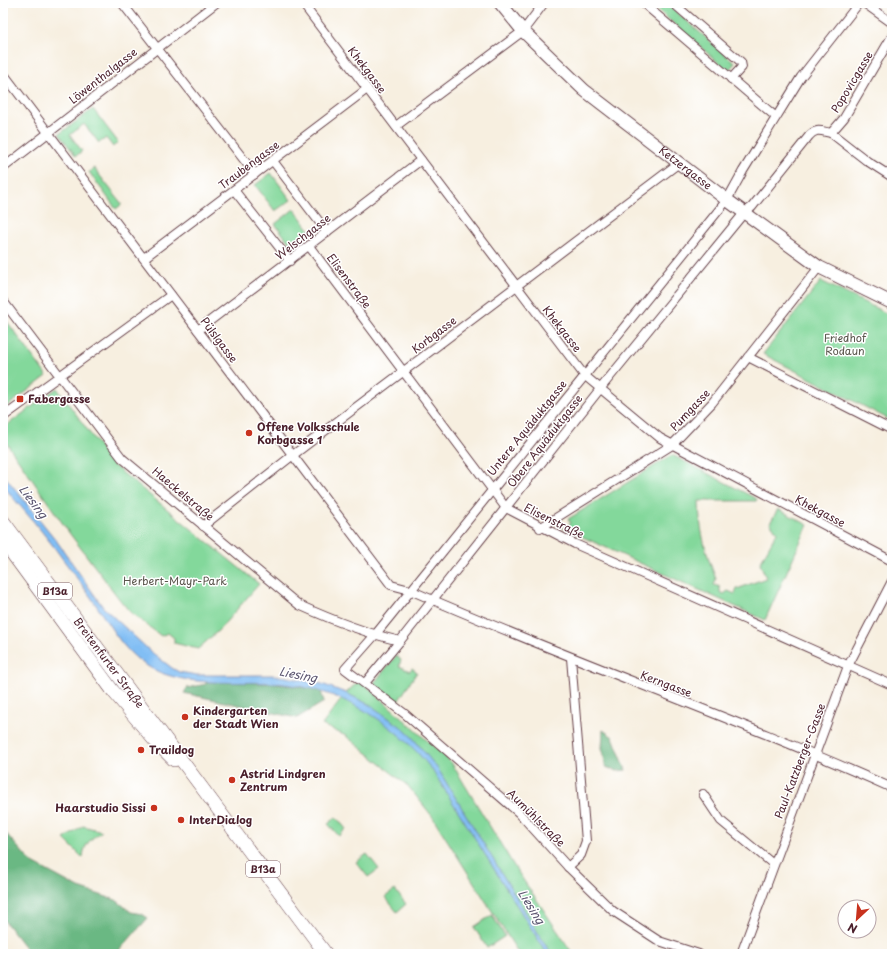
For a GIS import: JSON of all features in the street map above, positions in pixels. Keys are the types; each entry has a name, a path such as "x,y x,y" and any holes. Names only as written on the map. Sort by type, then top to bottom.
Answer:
{"main road":[{"name":"Ketzergasse","path":"500,3 523,31 584,90 727,200 819,267 892,303"},
{"name":"Breitenfurter Straße","path":"3,521 92,651"},
{"name":"Breitenfurter Straße","path":"3,541 200,785 326,954"}],"street":[{"path":"122,3 255,174"},
{"name":"Löwenthalgasse","path":"3,168 216,3"},
{"path":"396,126 523,31 544,3"},
{"path":"643,3 776,117"},
{"path":"673,3 741,62 742,67 731,79"},
{"name":"Untere Aquäduktgasse","path":"345,669 375,635 727,200 743,171 801,77 858,3"},
{"path":"864,3 892,23"},
{"name":"Khekgasse","path":"306,8 584,375 660,438 892,561"},
{"name":"Popovicgasse","path":"831,133 844,118 892,36"},
{"name":"Pülslgasse","path":"3,72 391,585 410,590 433,600"},
{"name":"Traubengasse","path":"144,258 367,89"},
{"path":"744,213 752,207 814,131 831,133 867,161 892,177"},
{"name":"Welschgasse","path":"198,330 421,160"},
{"path":"273,161 327,232"},
{"name":"Korbgasse","path":"203,526 293,455 679,163"},
{"path":"234,190 290,261"},
{"name":"Obere Aquäduktgasse","path":"365,683 433,600 600,389 744,213"},
{"name":"Elisenstraße","path":"309,246 506,508 540,528 892,686"},
{"name":"Pumgasse","path":"540,528 672,445 712,403 819,267"},
{"path":"3,417 171,295"},
{"name":"Haeckelstraße","path":"3,301 59,377 122,458 299,605 333,621 375,635 400,640"},
{"path":"748,357 892,430"},
{"name":"Paul-Katzberger-Gasse","path":"740,954 848,666 892,581"},
{"name":"Kerngasse","path":"433,600 571,658 815,754 892,788"},
{"path":"568,867 581,855 586,841 571,658"},
{"name":"Aumühlstraße","path":"345,669 406,714 519,813 568,867 613,911 659,941 699,954"},
{"path":"702,794 721,821 773,864"}],"green space":[{"path":"650,3 666,3 735,63 728,71"},
{"path":"93,109 118,142 113,147 106,138 99,143 84,124 70,135 82,151 76,156 59,134"},
{"path":"94,168 122,204 116,209 89,172"},
{"path":"271,173 291,200 275,211 255,185"},
{"path":"294,209 310,230 291,245 275,224"},
{"name":"Friedhof Rodaun","path":"821,281 892,316 892,421 763,354"},
{"path":"3,316 47,376 5,408 3,408 3,393 6,390 3,386"},
{"name":"Herbert-Mayr-Park","path":"57,388 113,465 259,584 219,630 198,649 174,643 174,638 168,633 161,636 130,612 70,534 3,438 3,428"},
{"path":"672,455 757,499 756,501 699,501 700,521 704,541 716,579 714,585 720,587 720,592 724,594 728,591 735,594 737,589 766,578 760,563 777,532 770,523 778,509 808,525 765,620 563,528 571,523 568,519"},
{"path":"396,656 401,660 399,666 410,671 412,668 417,672 397,703 373,684"},
{"path":"360,680 451,762 514,866 573,954 519,954 432,816 408,786 346,736 322,725 346,693"},
{"path":"206,682 264,683 307,688 321,691 324,702 297,718 184,693 187,688 206,684"},
{"path":"603,730 613,737 626,770 617,771 606,767 602,748"},
{"path":"336,817 346,829 339,836 328,824"},
{"path":"83,826 102,831 91,839 85,849 83,858 64,839"},
{"path":"3,830 31,862 79,888 116,900 131,912 142,914 148,918 116,954 30,954 3,919"},
{"path":"367,854 379,869 368,877 356,862"},
{"path":"395,890 406,904 397,912 385,897"},
{"path":"492,915 505,936 487,948 474,927"}],"water":[{"name":"Liesing","path":"3,474 56,540 103,607 150,651 172,668 179,672 197,675 272,675 322,684 346,693 370,705 400,726 413,738 438,769 551,954 547,954 433,771 418,753 400,736 362,709 341,699 318,691 271,683 206,682 189,680 158,672 144,664 121,642 54,547 5,487 3,482"}],"place":[{"name":"Fabergasse","path":"20,399"},
{"name":"Offene Volksschule Korbgasse 1","path":"249,433"},
{"name":"Kindergarten der Stadt Wien","path":"185,717"},
{"name":"Traildog","path":"141,750"},
{"name":"Astrid Lindgren Zentrum","path":"232,780"},
{"name":"Haarstudio Sissi","path":"154,808"},
{"name":"InterDialog","path":"181,820"}]}
